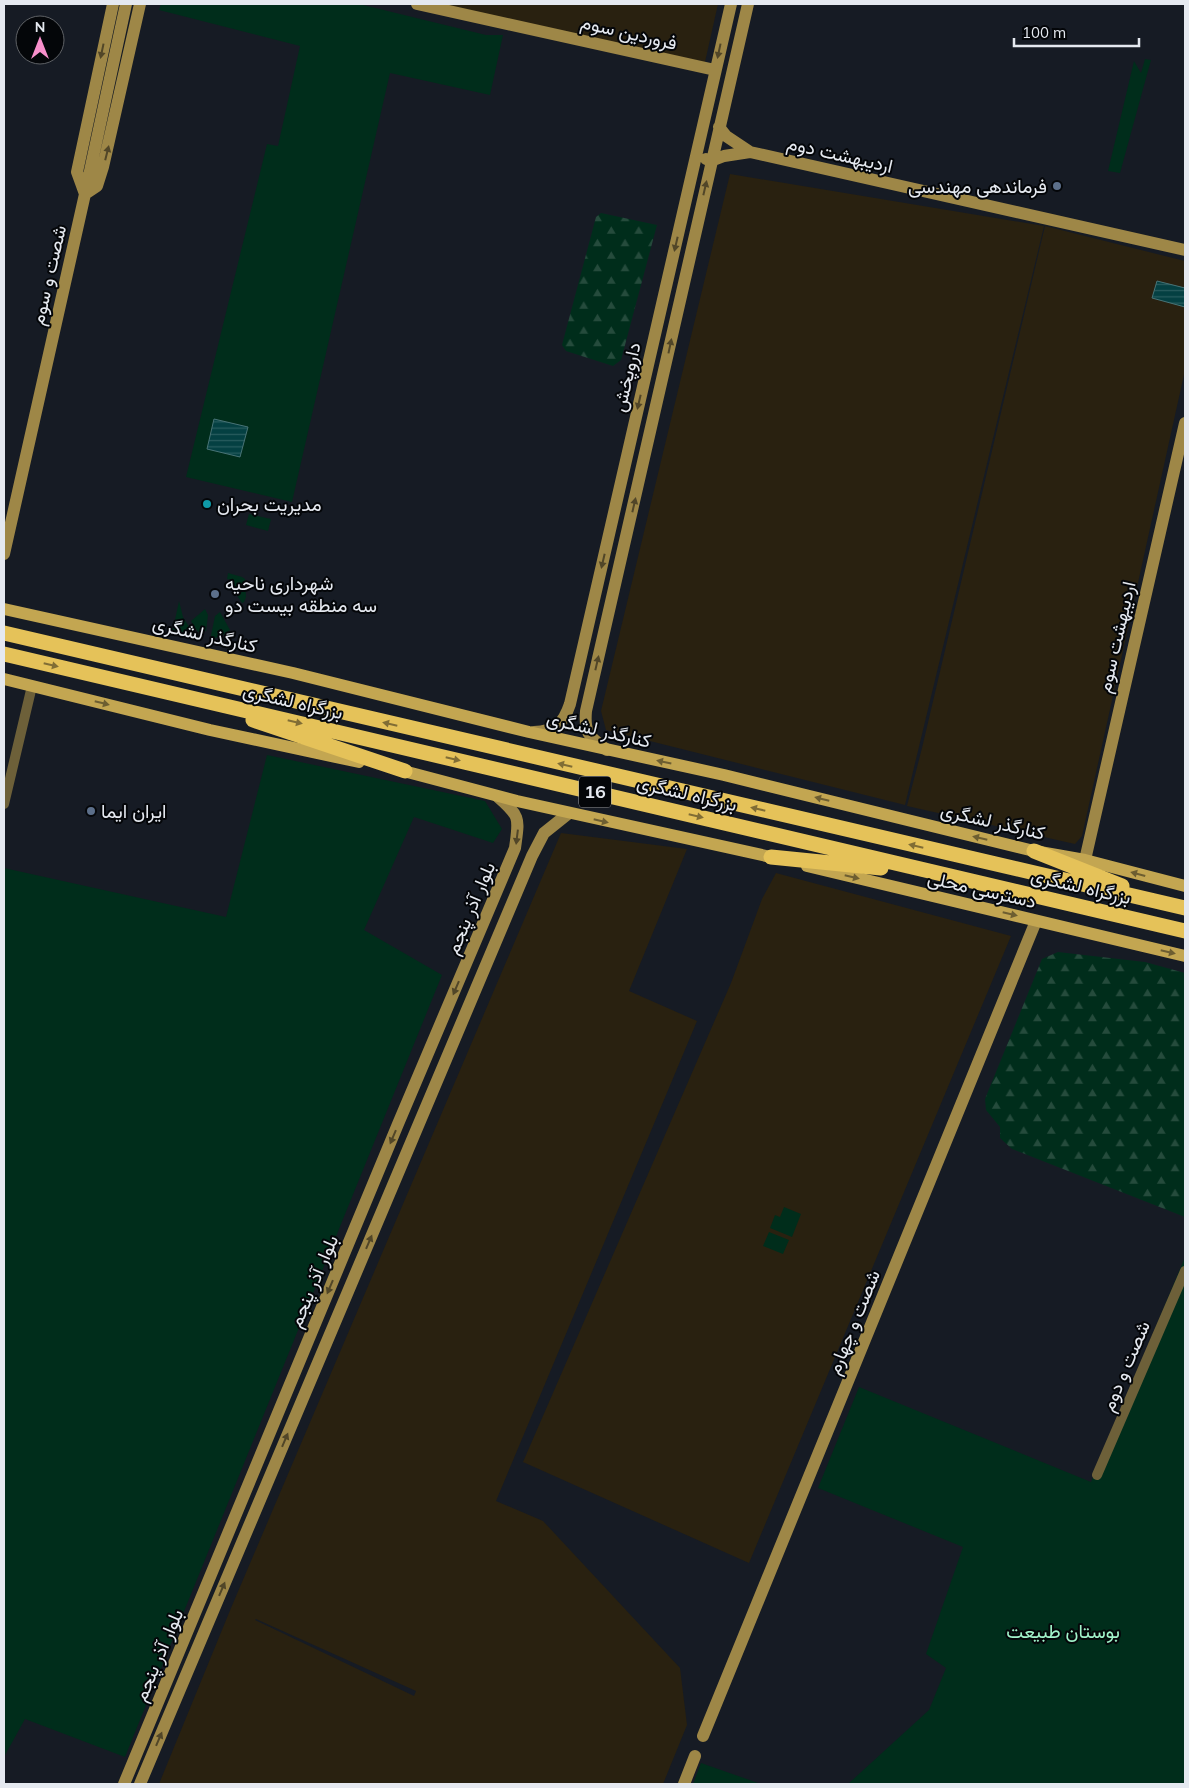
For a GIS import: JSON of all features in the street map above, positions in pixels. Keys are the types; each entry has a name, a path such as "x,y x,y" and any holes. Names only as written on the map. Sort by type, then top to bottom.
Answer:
{"highway":[{"name":"بزرگراه لشگری","path":"4,633 1184,908"},
{"name":"بزرگراه لشگری","path":"4,654 1185,931"},
{"path":"198,699 279,730 405,771"},
{"path":"1034,851 1184,908"},
{"path":"771,857 958,878"}],"main road":[{"name":"کنارگذر لشگری","path":"4,609 293,673 529,732 724,775 1034,851 1084,860 1185,886"},
{"path":"4,679 210,730 405,771 498,797 771,857"},
{"name":"دسترسی محلی","path":"771,857 1185,956"}],"street":[{"path":"112,4 77,172 85,194 97,186 103,167 140,4"},
{"name":"شصت و سوم","path":"4,554 126,4"},
{"name":"فروردین سوم","path":"417,4 715,70"},
{"name":"داروپخش","path":"529,732 547,731 556,727 567,714 570,704 731,4"},
{"name":"داروپخش","path":"607,750 588,734 585,724 586,711 718,127 748,4"},
{"name":"اردیبهشت دوم","path":"718,127 726,136 750,152"},
{"name":"اردیبهشت دوم","path":"711,161 734,153 750,152 1185,250"},
{"path":"696,155 711,161"},
{"name":"اردیبهشت سوم","path":"1084,860 1185,423"},
{"path":"4,804 32,686"},
{"path":"570,704 574,710 579,712 586,711"},
{"name":"بلوار آذر پنجم","path":"124,1784 398,1124 516,848 518,828 516,813 498,797"},
{"name":"بلوار آذر پنجم","path":"140,1784 532,856 544,834 569,813"},
{"name":"شصت و چهارم","path":"703,1736 1036,921"},
{"name":"شصت و دوم","path":"1098,1475 1185,1271"},
{"path":"162,1694 174,1703"},
{"path":"684,1784 695,1756"}],"shaded area":[{"path":"431,4 718,4 705,62"},
{"path":"730,174 1044,226 905,805 606,730 601,711"},
{"path":"1045,226 1185,261 1185,370 1082,836 1075,844 907,806"},
{"path":"1157,281 1185,288 1185,307 1152,298"},
{"path":"214,419 248,427 240,457 207,449"},
{"path":"561,833 687,849 629,991 697,1021 496,1501 543,1521 680,1668 687,1725 663,1784 159,1784 231,1608","holes":["256,1619 416,1691 414,1696 255,1620"]},
{"path":"776,873 1011,936 749,1563 523,1462 731,983 762,899"}],"green space":[{"path":"161,4 359,4 486,35 503,35 490,95 390,73 292,502 186,477 267,144 278,146 300,46 159,10"},
{"path":"1145,59 1151,60 1120,173 1108,171 1134,61 1141,73"},
{"path":"601,213 657,225 621,360 613,366 566,351 562,345 596,217"},
{"path":"249,514 271,519 268,531 246,525"},
{"path":"228,573 245,579 246,597 244,602 242,603 229,586 231,580 227,579"},
{"path":"179,601 183,617 197,640 172,634"},
{"path":"205,609 208,615 206,631 203,631 203,637 191,621"},
{"path":"220,612 230,630 210,640 215,616"},
{"path":"267,755 485,801 502,829 493,843 414,817 364,930 442,975 125,1757 25,1719 4,1757 4,868 226,917"},
{"path":"1058,952 1145,962 1185,973 1185,1217 1012,1149 1000,1138 1000,1127 986,1110 985,1099 1042,959"},
{"path":"784,1207 801,1214 792,1237 770,1228 775,1215 780,1217"},
{"path":"769,1232 789,1240 783,1254 763,1246"},
{"name":"بوستان طبیعت","path":"1185,1257 1185,1784 848,1784 929,1710 946,1668 926,1654 963,1547 818,1488 859,1387 1091,1482"},
{"path":"701,1763 761,1784 693,1784"}],"place":[{"name":"فرماندهی مهندسی","path":"1057,186"},
{"name":"مدیریت بحران","path":"207,504"},
{"name":"شهرداری ناحیه سه منطقه بیست دو","path":"215,594"},
{"name":"ایران ایما","path":"91,811"}]}
